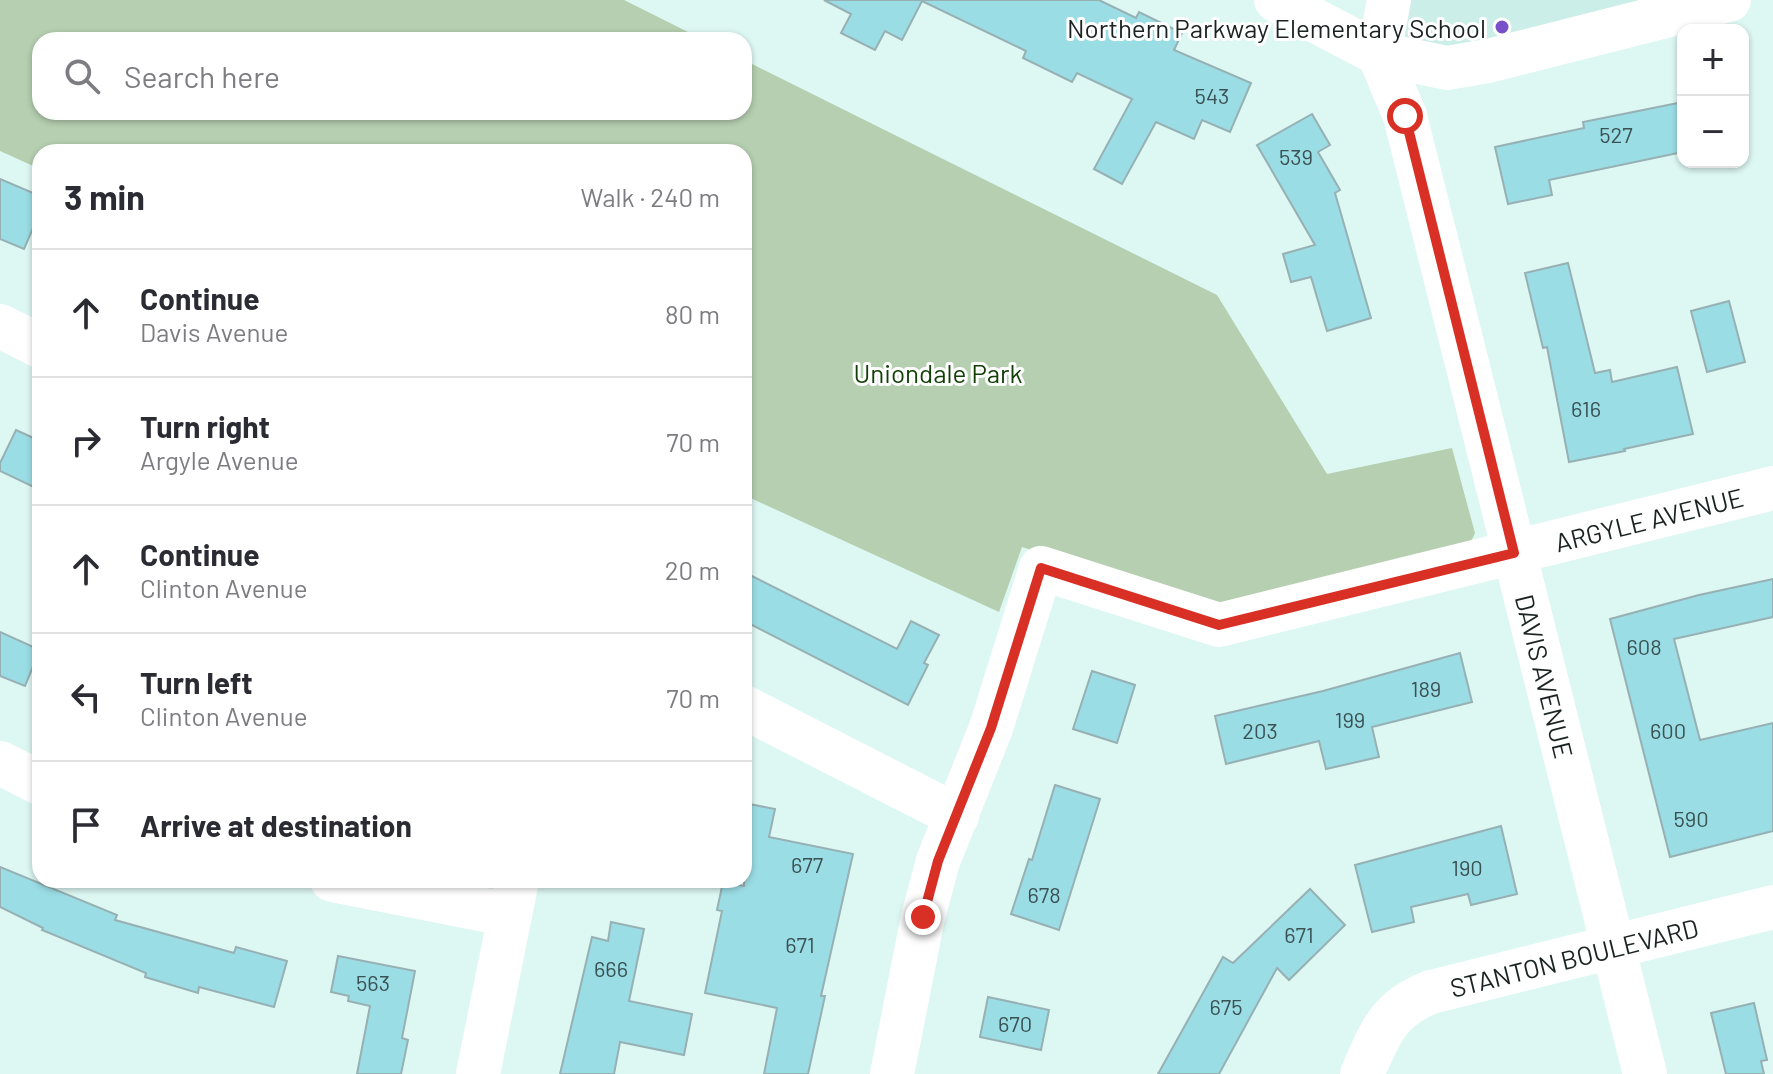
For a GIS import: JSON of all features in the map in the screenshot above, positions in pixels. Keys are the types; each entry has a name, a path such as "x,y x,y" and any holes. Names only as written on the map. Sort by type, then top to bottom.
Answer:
{"street":[{"path":"1276,0 1379,54 1447,68 1488,61 1729,0"},
{"path":"1379,54 1389,0"},
{"name":"DAVIS AVENUE","path":"1379,54 1405,116 1645,1074"},
{"path":"0,326 32,342"},
{"name":"ARGYLE AVENUE","path":"957,816 991,728 1041,568 1219,625 1773,488"},
{"path":"752,711 957,816 938,861 923,917 892,1074"},
{"path":"0,763 32,779"},
{"path":"412,888 513,898 478,1074"},
{"name":"STANTON BOULEVARD","path":"1362,1074 1384,1025 1413,1000 1431,992 1773,907"}],"shaded area":[{"name":"Northern Parkway Elementary School","path":"1389,0 1729,0 1488,61 1379,54"}],"green space":[{"name":"Uniondale Park","path":"0,0 624,0 688,32 32,32 32,120 752,120 752,64 1217,295 1327,474 1452,448 1475,533 1469,546 1212,606 1022,547 999,612 752,499 752,144 32,144 32,165 0,151"}],"building":[{"path":"824,0 1099,0 1136,18 1139,12 1182,33 1174,50 1251,83 1230,132 1202,120 1194,139 1156,122 1122,184 1094,169 1132,99 1077,73 1072,82 1023,58 1026,51 922,1 902,40 885,31 875,50 841,33 851,14"},
{"path":"1677,103 1677,153 1549,180 1552,195 1508,204 1495,147 1584,128 1583,122"},
{"path":"1312,114 1330,145 1318,152 1340,190 1335,193 1371,318 1327,331 1311,277 1291,282 1283,254 1315,245 1257,145"},
{"path":"0,179 32,193 32,230 24,249 0,239"},
{"path":"1568,263 1595,373 1610,370 1612,382 1677,367 1693,434 1569,462 1547,347 1543,348 1525,273"},
{"path":"1729,301 1745,362 1707,372 1691,311"},
{"path":"16,430 32,437 32,486 0,471 0,463"},
{"path":"752,576 897,649 911,621 939,635 908,705 752,625"},
{"path":"1773,579 1773,617 1674,639 1700,740 1773,723 1773,831 1670,857 1610,619"},
{"path":"0,632 32,646 32,669 25,686 0,676"},
{"path":"1460,653 1472,702 1372,727 1379,757 1326,769 1319,741 1226,764 1215,716 1323,691"},
{"path":"1092,671 1135,685 1117,743 1073,729"},
{"path":"1055,785 1100,799 1059,930 1011,914 1029,859 1032,860"},
{"path":"752,805 775,809 769,837 853,854 821,996 825,996 808,1074 764,1074 777,1008 705,993 722,911 717,910 722,888 752,888"},
{"path":"1501,826 1517,894 1471,905 1468,894 1411,907 1414,922 1372,932 1355,865"},
{"path":"0,867 32,880 32,888 51,888 117,915 115,920 234,953 236,947 287,961 274,1007 199,987 198,993 145,977 146,973 42,930 0,907"},
{"path":"1310,889 1345,925 1289,980 1277,968 1219,1074 1158,1074 1223,957 1233,963"},
{"path":"611,922 644,929 629,1001 692,1014 684,1055 620,1042 614,1074 560,1074 592,937 608,941"},
{"path":"338,956 415,971 402,1038 408,1040 401,1074 357,1074 370,1006 348,1001 349,996 331,992"},
{"path":"988,997 1049,1010 1041,1050 980,1037"},
{"path":"1754,1003 1767,1060 1761,1061 1764,1074 1726,1074 1711,1013"}],"place":[{"name":"Northern Parkway Elementary School","path":"1502,27"}],"route":[{"path":"923,917 938,861 991,728 1041,568 1219,625 1514,553 1405,116"}]}
